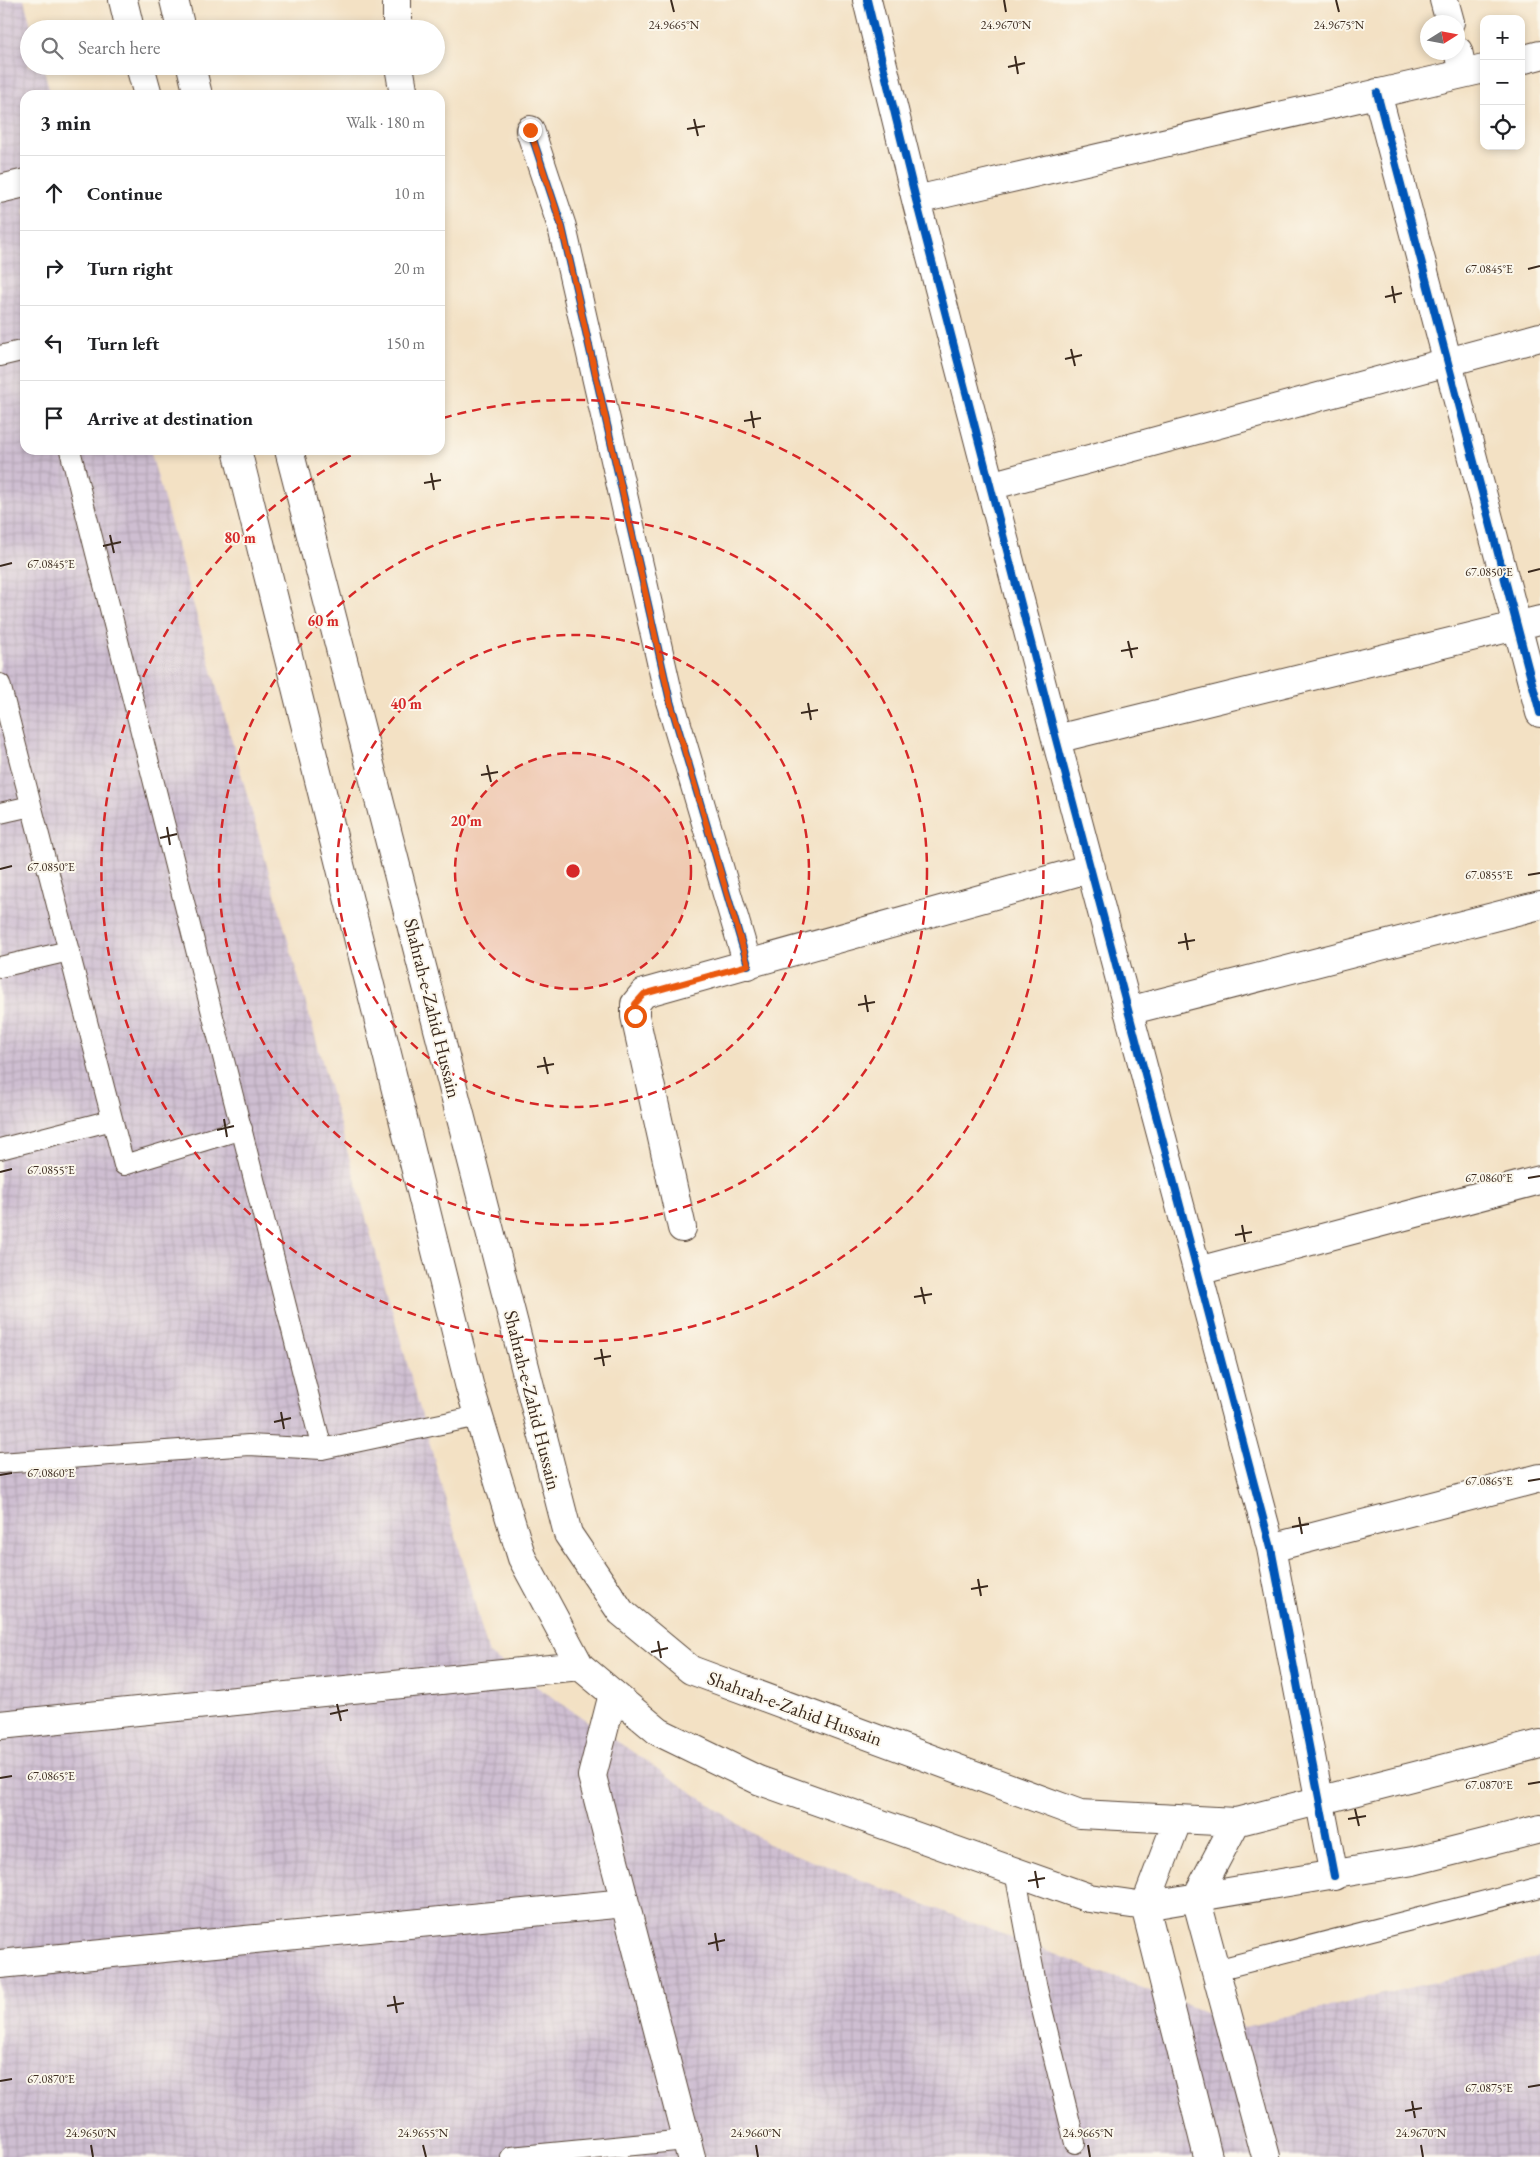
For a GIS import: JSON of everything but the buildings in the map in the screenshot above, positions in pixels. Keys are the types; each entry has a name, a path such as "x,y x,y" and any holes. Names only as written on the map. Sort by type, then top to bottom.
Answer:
{"street":[{"path":"123,0 128,20"},
{"path":"174,0 179,20"},
{"path":"397,0 397,20"},
{"path":"867,0 916,200 1056,739 1271,1548 1334,1876"},
{"path":"1444,0 1448,15"},
{"path":"1525,59 1540,56"},
{"path":"916,200 1377,93 1468,64"},
{"path":"142,75 147,90"},
{"path":"193,75 197,90"},
{"path":"401,75 403,90"},
{"path":"1377,93 1448,362 1528,623 1540,713"},
{"path":"530,130 562,227 670,701 748,965"},
{"path":"0,189 20,184"},
{"path":"990,486 1540,337"},
{"path":"238,455 470,1388 522,1558 580,1666 659,1732 758,1780 1089,1898 1146,1906 1334,1876 1413,1861 1540,1829"},
{"name":"Shahrah-e-Zahid Hussain","path":"290,455 568,1534 621,1612 691,1670 1080,1814 1236,1822 1540,1744"},
{"path":"1056,739 1528,623"},
{"path":"682,1228 635,1016 635,1004 644,994 1091,868"},
{"path":"1128,1011 1540,905"},
{"path":"1198,1271 1540,1180"},
{"path":"1271,1548 1540,1478"},
{"path":"0,1724 580,1666"},
{"path":"614,1694 592,1776 688,2148"},
{"path":"1178,1819 1146,1906 1208,2157"},
{"path":"1236,1822 1196,1898 1266,2157"},
{"path":"0,1964 625,1903"}],"lane":[{"path":"0,356 20,351"},
{"path":"71,455 322,1449"},
{"path":"0,684 124,1165 242,1129"},
{"path":"0,813 31,806"},
{"path":"0,967 69,951"},
{"path":"0,1149 112,1120"},
{"path":"0,1463 248,1445 322,1449 479,1416"},
{"path":"1015,1872 1037,1989 1075,2143"},
{"path":"1216,1970 1540,1887"},
{"path":"511,2157 688,2148"}],"shaded area":[{"path":"0,0 24,0 30,20 20,20 20,75 45,75 50,90 20,90 20,455 151,455 489,1654 768,1844 1244,2027 1540,1957 1540,2157 0,2157"}],"cycle path":[{"path":"867,0 916,200 1056,739 1271,1548 1334,1876"},
{"path":"1377,93 1540,713"},
{"path":"530,130 562,227 670,701 748,965"}],"route":[{"path":"530,130 562,227 670,701 748,965 644,994 635,1004 635,1016"}]}
